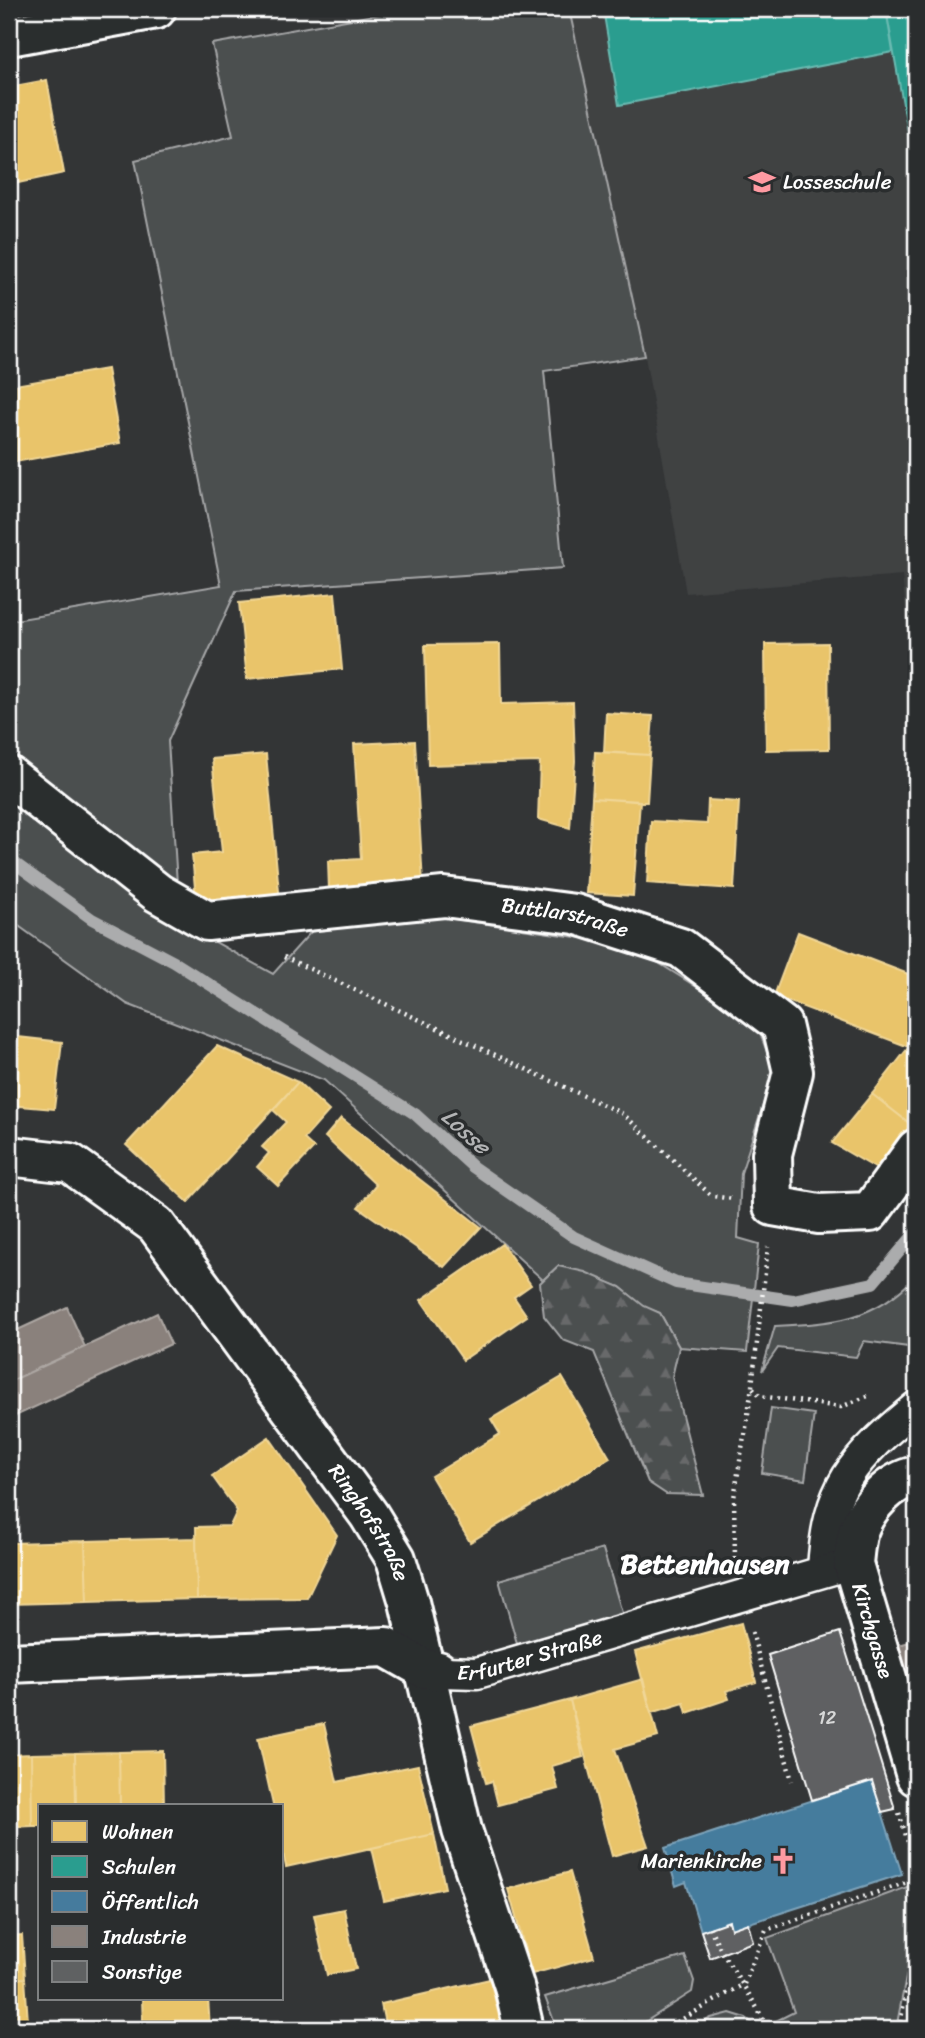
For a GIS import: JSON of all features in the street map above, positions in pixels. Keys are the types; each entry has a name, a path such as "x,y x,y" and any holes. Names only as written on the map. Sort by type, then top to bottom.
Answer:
{"street":[{"path":"9,36 156,9"},
{"name":"Buttlarstraße","path":"9,776 158,893 207,921 444,897 575,914 681,948 782,1025 793,1072 772,1154 773,1206"},
{"path":"773,1206 820,1214 870,1212 916,1149"},
{"name":"Ringhofstraße","path":"9,1156 70,1163 156,1225 369,1515 396,1559 432,1670 462,1830 514,1986 524,2029"},
{"path":"837,1568 824,1539 832,1505 851,1469 876,1440 916,1406"},
{"path":"837,1568 875,1501 903,1479 916,1476"},
{"name":"Erfurter Straße","path":"9,1663 386,1647 432,1670 477,1673 837,1568"},
{"name":"Kirchgasse","path":"837,1568 916,1776"}],"path":[{"path":"282,956 623,1114 712,1196 773,1206"},
{"path":"745,1435 768,1245"},
{"path":"752,1386 760,1396 841,1407 879,1391"},
{"path":"752,1386 734,1499 735,1576 792,1781"},
{"path":"665,2029 744,1984 766,1930 916,1879"},
{"path":"710,1927 767,2029"},
{"path":"899,2029 916,1941"}],"shaded area":[{"name":"Losseschule","path":"569,9 916,9 916,637 909,638 902,575 686,593 645,356"}],"green space":[{"path":"407,9 569,9 645,356 544,371 563,568 236,591 168,741 177,884 9,759 9,621 221,585 135,160 233,136 212,44"},
{"path":"9,792 206,937 273,974 319,923 420,914 630,945 757,1025 774,1071 741,1173 738,1238 759,1244 747,1352 679,1347 660,1313 644,1307 620,1287 558,1266 543,1280 324,1080 127,1004 9,919"},
{"path":"558,1266 585,1272 620,1287 644,1306 660,1313 679,1347 672,1377 703,1495 666,1494 648,1482 594,1352 563,1340 544,1316 540,1283"},
{"path":"916,1276 916,1348 864,1341 856,1357 778,1348 762,1371 775,1326 852,1317 885,1302"},
{"path":"771,1408 814,1414 805,1480 762,1473"},
{"path":"603,1549 623,1616 518,1647 499,1580"},
{"path":"913,1885 915,1931 896,2029 775,2029 772,2023 794,2012 767,1938"},
{"path":"685,1956 694,1981 692,1992 634,2029 557,2029 545,1997"},
{"path":"730,2013 746,2018 760,2029 691,2029 711,2018"}],"building: Wohnen":[{"path":"47,80 64,173 9,185 9,87"},
{"path":"107,369 120,443 9,463 9,386"},
{"path":"335,593 342,669 247,679 239,603"},
{"path":"828,643 829,749 766,750 765,644"},
{"path":"500,644 501,704 573,702 575,761 570,828 538,819 540,762 428,765 425,645"},
{"path":"606,713 653,716 650,755 604,752"},
{"path":"415,741 423,884 329,890 328,861 361,859 354,744"},
{"path":"595,752 650,755 647,802 592,798"},
{"path":"266,754 280,902 197,910 192,855 222,852 212,759"},
{"path":"592,798 640,801 633,896 586,893"},
{"path":"708,800 739,802 734,889 647,883 651,821 707,824"},
{"path":"798,932 916,977 916,1038 909,1047 774,996"},
{"path":"9,1036 62,1042 54,1109 9,1105"},
{"path":"916,1038 916,1122 913,1126 872,1094"},
{"path":"217,1046 298,1082 188,1202 126,1145"},
{"path":"298,1082 329,1111 304,1139 314,1148 278,1186 257,1167 269,1153 262,1147 286,1122 273,1110"},
{"path":"872,1094 913,1126 877,1169 832,1143"},
{"path":"341,1118 481,1227 444,1267 358,1207 376,1185 325,1137"},
{"path":"502,1244 531,1285 514,1297 527,1316 463,1360 421,1300"},
{"path":"562,1377 610,1458 470,1542 431,1476 500,1434 491,1419"},
{"path":"269,1437 337,1535 307,1598 197,1599 196,1527 230,1526 237,1511 212,1476"},
{"path":"196,1538 197,1599 87,1602 85,1541"},
{"path":"85,1541 87,1602 9,1604 9,1543"},
{"path":"741,1623 756,1682 726,1691 729,1699 687,1713 684,1703 651,1713 635,1652"},
{"path":"643,1679 658,1737 615,1749 648,1846 612,1856 570,1700"},
{"path":"570,1700 583,1757 552,1766 558,1789 498,1805 492,1781 486,1783 471,1726"},
{"path":"324,1724 337,1782 418,1765 434,1834 286,1867 284,1804 273,1804 258,1738"},
{"path":"163,1751 164,1804 120,1804 119,1752"},
{"path":"119,1752 120,1804 76,1804 75,1753"},
{"path":"75,1753 76,1804 38,1804 38,1826 32,1826 31,1754"},
{"path":"31,1754 32,1826 9,1827 9,1755"},
{"path":"434,1834 445,1888 384,1901 372,1848"},
{"path":"570,1872 594,1957 532,1974 508,1889"},
{"path":"344,1909 356,1969 327,1975 314,1915"},
{"path":"22,1935 25,1978 9,1979 9,1936"},
{"path":"25,1978 28,2022 9,2023 9,1979"},
{"path":"490,1979 502,2029 386,2029 381,2004"},
{"path":"142,2000 208,2000 210,2029 143,2029"}],"building: Schulen":[{"path":"603,9 886,9 893,52 619,105"},
{"path":"886,9 916,9 916,119 906,121"},
{"path":"916,119 916,170 906,121"}],"building: Öffentlich":[{"name":"Marienkirche","path":"872,1781 902,1874 731,1929 729,1921 701,1931 686,1882 676,1886 665,1848"}],"building: Industrie":[{"path":"67,1307 85,1347 9,1382 9,1334"},
{"path":"157,1313 171,1344 9,1419 9,1382"},
{"path":"916,1640 916,1707 899,1645"}],"building: Sonstige":[{"path":"840,1632 895,1809 882,1812 872,1781 812,1800 768,1655"},
{"path":"729,1921 731,1929 748,1923 753,1942 710,1958 701,1931"}],"waterway":[{"name":"Losse","path":"9,859 92,919 174,962 415,1114 473,1167 574,1237 676,1283 793,1300 873,1283 916,1232"}],"place":[{"name":"Losseschule","path":"762,182"},
{"name":"Marienkirche","path":"783,1861"}],"district":[{"name":"Bettenhausen","path":"705,1563"}]}
